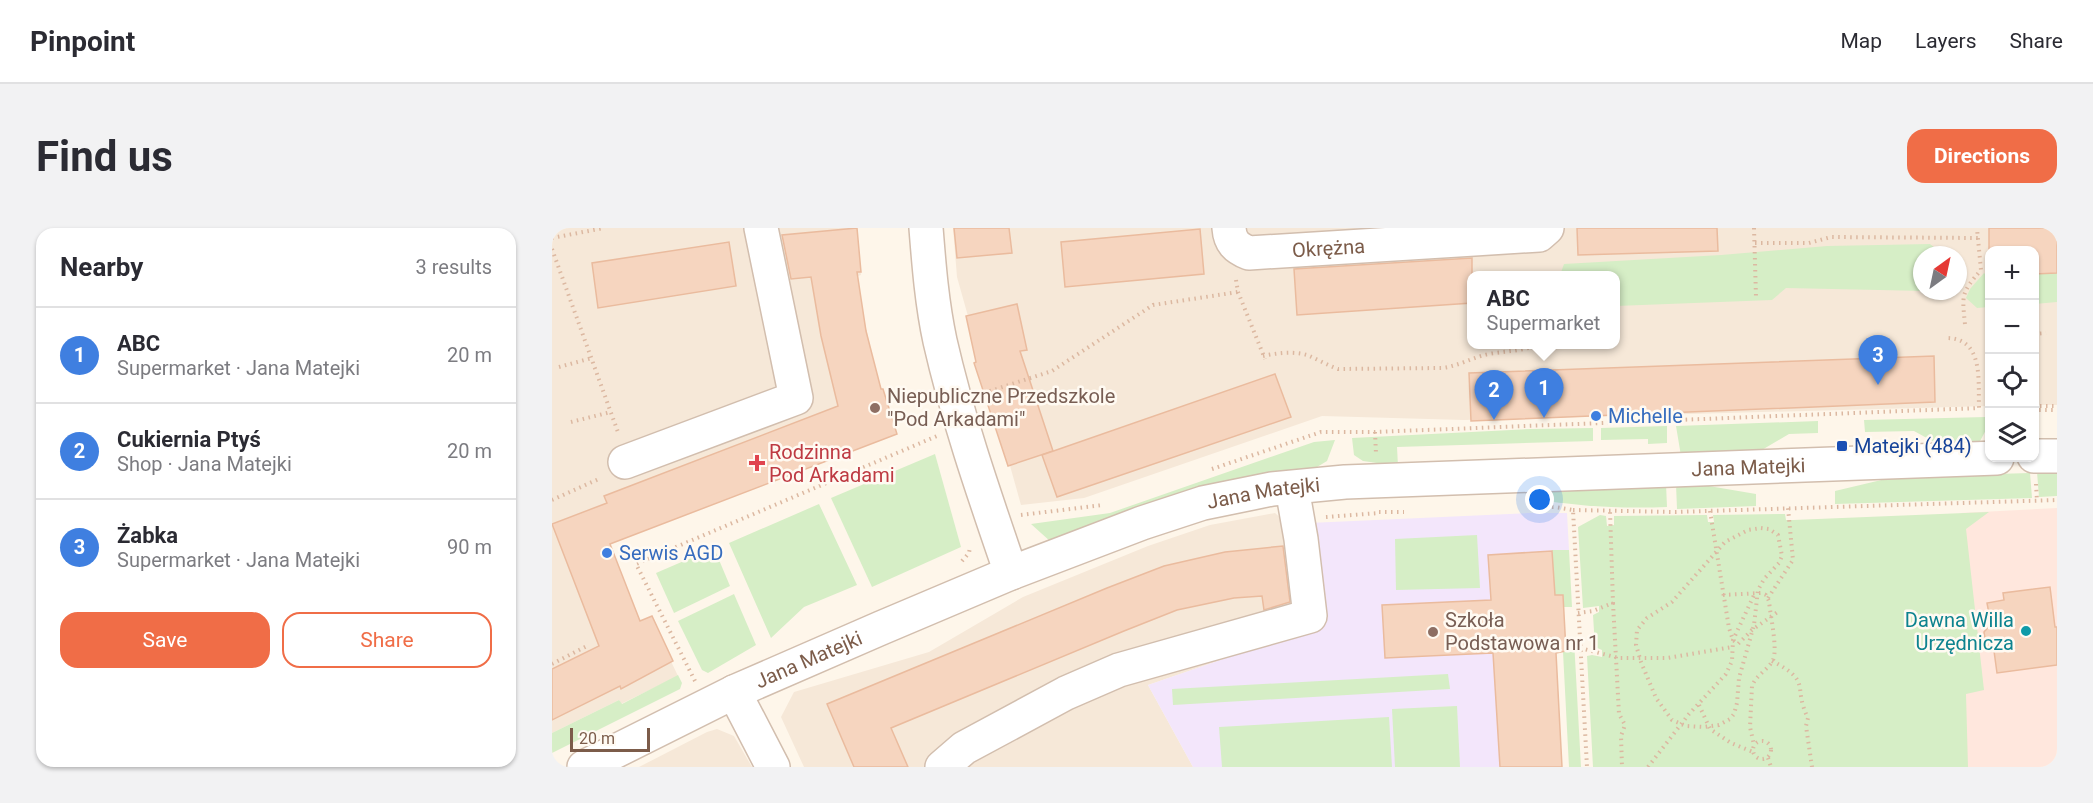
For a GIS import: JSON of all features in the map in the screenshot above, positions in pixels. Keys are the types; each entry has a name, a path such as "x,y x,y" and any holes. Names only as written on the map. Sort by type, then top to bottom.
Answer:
{"street":[{"path":"625,462 796,398 761,228"},
{"path":"926,228 932,293 946,363 991,516 1011,573"},
{"name":"Okrężna","path":"1229,228 1231,241 1239,249 1249,253 1539,235 1547,228"},
{"path":"2039,456 2057,456"},
{"name":"Jana Matejki","path":"584,767 734,692 1011,573 1142,523 1203,503 1292,488 1345,482 1379,498 1985,459"},
{"path":"942,767 964,748 1066,693 1119,670 1310,616 1301,538 1292,488"},
{"path":"734,692 773,767"}],"path":[{"path":"552,238 604,228"},
{"path":"1754,228 1756,297"},
{"path":"1965,324 1963,297 1966,286 1981,270 1977,229"},
{"path":"1755,243 1809,243 1831,237 1978,238"},
{"path":"552,249 625,449 625,462 620,469 552,500"},
{"path":"1236,283 1264,358 1296,353 1310,356 1322,364 1338,369 1442,368 1456,366 1486,354 1529,349"},
{"path":"976,396 1052,371 1153,305 1238,292"},
{"path":"2039,334 2046,333"},
{"path":"1209,470 1321,432 1375,432 1979,408 1975,355 1959,338 1946,338"},
{"path":"559,367 592,358"},
{"path":"2039,406 2057,408"},
{"path":"571,422 611,412"},
{"path":"698,687 636,564 946,432"},
{"path":"1375,432 1379,498"},
{"path":"1317,518 1379,498 1414,512"},
{"path":"1528,507 1610,511 1710,511 2057,500"},
{"path":"1013,516 1108,504"},
{"path":"1768,598 1793,560 1788,508"},
{"path":"1573,510 1587,767"},
{"path":"1610,511 1619,714 1625,725 1621,736 1622,767"},
{"path":"1710,511 1723,595 1733,640 1738,644 1779,611"},
{"path":"1648,767 1681,724 1726,674 1732,661 1733,640 1756,593 1764,579 1779,563 1782,556 1778,534 1769,529 1748,530 1725,542 1672,602 1642,623 1637,630 1640,658 1656,698 1672,720 1681,724 1708,726 1719,724 1730,719 1734,714 1739,678 1754,630 1756,593"},
{"path":"959,563 969,553 971,545"},
{"path":"1723,595 1756,593 1766,595 1768,598 1774,647 1772,661 1752,686 1750,727 1754,745 1753,752"},
{"path":"1578,613 1593,611 1613,603"},
{"path":"552,664 587,646"},
{"path":"1580,648 1615,656 1667,658 1732,647"},
{"path":"1772,661 1796,675 1800,683 1803,709 1808,718 1806,726 1812,767"},
{"path":"1699,705 1712,731 1753,752 1757,758 1765,760 1771,755 1772,748 1768,742 1760,741 1754,745"},
{"path":"1767,758 1771,767"}],"shaded area":[{"path":"552,228 854,228 861,275 855,277 880,389 897,434 610,544 640,622 653,624 678,676 621,704 619,700 552,733"},
{"path":"953,228 2057,228 2057,405 2039,405 2039,246 1985,246 1985,406 1464,420 1322,416 1084,498 1021,505 957,277"},
{"path":"2057,508 2057,767 1963,767 1961,513"},
{"path":"1275,513 1284,521 1322,625 1148,685 1193,767 804,767 781,717 794,692 929,652 1023,597 1148,546 1210,525"},
{"name":"Szkoła Podstawowa nr 1","path":"1567,513 1569,550 1553,550 1563,595 1566,651 1556,653 1562,767 1193,767 1148,685 1322,625 1309,523"},
{"path":"717,729 734,736 752,767 639,767 707,732"}],"green space":[{"path":"1930,244 1933,246 1913,246 1913,291 1786,288 1772,300 1620,306 1620,271 1561,271 1564,264 1827,246"},
{"path":"1984,273 1985,307 1977,308 1967,299 1970,289"},
{"path":"2057,273 2057,302 2039,304 2039,274"},
{"path":"1985,417 1985,432 1979,443 1945,448 1914,431 1865,432 1864,420"},
{"path":"1818,421 1818,433 1789,434 1755,454 1681,456 1676,426"},
{"path":"1667,426 1667,443 1648,444 1648,439 1601,440 1601,428"},
{"path":"1593,428 1593,441 1397,447 1398,466 1363,461 1354,455 1352,438 1530,429"},
{"path":"1335,440 1327,461 1312,470 1205,486 1051,542 1031,524 1110,513 1314,442"},
{"path":"935,454 961,547 872,587 831,498"},
{"path":"2057,471 2057,496 2039,497 2037,472"},
{"path":"2030,473 2032,498 1835,504 1835,491 1894,477"},
{"path":"1666,484 1667,507 1597,506 1528,498 1529,488"},
{"path":"1676,484 1703,485 1756,494 1756,506 1677,509"},
{"path":"819,504 857,585 804,607 771,638 729,543"},
{"path":"1989,512 1966,529 1984,690 1966,694 1968,767 1593,767 1587,656 1602,657 1602,650 1595,647 1593,615 1599,612 1599,606 1583,608 1578,527 1600,515 1606,516 1607,526 1614,525 1614,516 1707,515 1708,522 1714,522 1713,515 1785,514 1786,520 1793,520"},
{"path":"1477,535 1480,588 1396,590 1395,539"},
{"path":"714,548 730,586 674,613 656,573"},
{"path":"1552,550 1569,550 1572,607 1564,607 1563,595 1554,595"},
{"path":"734,594 756,645 708,673 702,670 678,621"},
{"path":"1565,640 1574,640 1581,767 1569,767 1563,652 1566,650"},
{"path":"1448,674 1450,689 1173,705 1172,689"},
{"path":"678,675 682,683 680,689 552,753 552,733 619,700 622,704"},
{"path":"1457,706 1460,767 1395,767 1392,709"},
{"path":"1389,717 1392,767 1222,767 1219,727"}],"building":[{"path":"857,228 861,272 857,272 866,331 881,389 883,389 897,434 610,544 640,621 652,616 673,661 621,689 620,686 552,720 552,669 599,646 552,524 607,503 604,496 838,406 821,336 811,277 791,279 782,235"},
{"path":"954,228 1009,228 1012,253 957,258"},
{"path":"1577,228 1717,228 1718,251 1578,255"},
{"path":"1989,228 2057,228 2057,273 2039,274 2039,246 1989,246"},
{"path":"1200,229 1204,274 1065,287 1061,242"},
{"path":"729,242 736,286 598,308 592,263"},
{"path":"1472,258 1472,271 1467,271 1467,303 1297,315 1294,269"},
{"path":"1017,304 1027,350 1020,351 1053,451 1008,466 974,363 976,362 966,316"},
{"path":"1934,356 1935,402 1471,421 1469,373"},
{"path":"1275,374 1291,417 1057,497 1042,455"},
{"path":"1283,546 1290,602 1264,610 1262,596 1234,598 1177,610 891,728 908,767 854,767 827,704 1164,566 1225,552"},
{"path":"1552,551 1555,595 1563,595 1566,651 1556,653 1562,767 1500,767 1493,653 1385,658 1382,605 1491,600 1488,555"},
{"path":"2050,587 2055,627 2057,627 2057,665 1997,673 1994,651 1986,645 1984,632 1991,624 1987,603 2004,600 2003,593"}],"place":[{"name":"Żabka","path":"1878,385"},
{"name":"Niepubliczne Przedszkole \"Pod Arkadami\"","path":"875,408"},
{"name":"Michelle","path":"1596,416"},
{"name":"ABC","path":"1544,418"},
{"name":"Cukiernia Ptyś","path":"1494,420"},
{"name":"Matejki (484)","path":"1842,446"},
{"name":"Rodzinna Pod Arkadami","path":"757,463"},
{"name":"Serwis AGD","path":"607,553"},
{"name":"Dawna Willa Urzędnicza","path":"2026,631"},
{"name":"Szkoła Podstawowa nr 1","path":"1433,632"}]}
